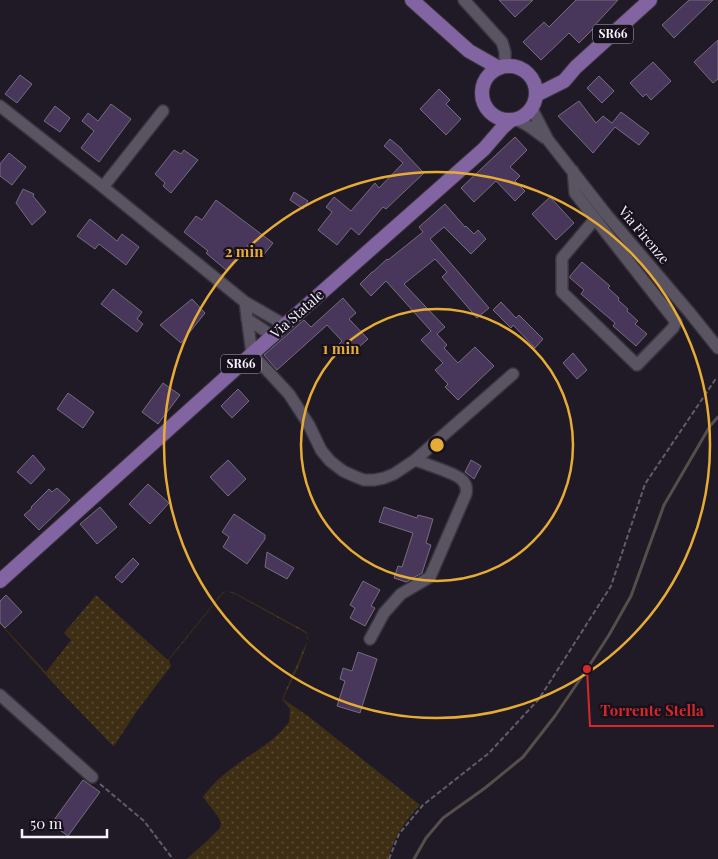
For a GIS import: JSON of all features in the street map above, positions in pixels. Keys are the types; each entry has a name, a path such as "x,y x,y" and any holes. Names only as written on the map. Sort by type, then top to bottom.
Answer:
{"main road":[{"path":"412,0 469,51 502,67"},
{"name":"SR66","path":"513,120 523,116 534,102 564,81 650,0"},
{"path":"469,51 485,82"},
{"path":"513,120 495,116 485,104 483,89 488,76 502,67 513,66 520,68 533,80 536,90 534,102"},
{"name":"SR66","path":"533,80 549,79 576,68"},
{"path":"484,149 489,129 489,110"},
{"name":"Via Statale","path":"0,581 252,354 484,149 503,127 513,120"}],"street":[{"path":"464,0 502,42 505,52 502,67"},
{"path":"534,102 548,140"},
{"path":"0,106 245,302 285,325"},
{"path":"103,187 162,111"},
{"path":"513,120 530,127 548,140"},
{"name":"Via Firenze","path":"548,140 606,214 718,348"},
{"path":"573,171 575,194 595,219 676,322 673,328 637,365 562,292 562,258 595,219"},
{"path":"245,302 252,354 289,394 309,425 321,450 330,462 342,471 364,480 384,478 394,474 415,460 513,374"},
{"path":"247,319 273,336"},
{"path":"370,639 384,613 401,594 430,577 466,494 466,486 460,478 415,460"},
{"path":"0,694 92,777"}],"path":[{"path":"389,859 399,834 423,805 489,753 539,699 612,586 645,484 718,377"},
{"path":"92,777 144,821 173,859"}],"shaded area":[{"path":"226,591 235,593 305,631 308,635 235,594"},
{"path":"226,591 169,660 171,666 137,711 114,746 64,695 0,624 46,672 71,640 64,633 96,595 168,660 222,593"},
{"path":"307,641 298,667 283,699 308,716 420,805 401,830 393,844 388,859 187,859 220,828 219,818 203,797 218,780 273,739 289,722 290,709 282,699"}],"building":[{"path":"499,0 533,0 515,17"},
{"path":"576,0 618,0 579,43 569,33 541,60 523,42 544,22 549,27"},
{"path":"689,0 713,0 674,38 662,25"},
{"path":"718,40 718,79 713,83 694,62"},
{"path":"653,62 671,81 651,100 646,94 643,97 630,83"},
{"path":"20,75 32,84 17,103 5,94"},
{"path":"599,76 614,91 602,103 587,88"},
{"path":"439,89 450,100 446,104 461,119 446,135 420,109"},
{"path":"579,101 596,123 603,116 612,123 621,112 649,133 639,145 615,127 593,153 558,116"},
{"path":"111,104 131,119 99,162 81,148 94,131 82,121 88,113 98,121"},
{"path":"55,106 70,118 60,132 44,121"},
{"path":"515,137 527,150 510,167 520,176 515,181 525,191 515,201 496,181 474,202 461,188"},
{"path":"390,139 424,173 386,209 383,207 359,235 351,228 337,245 318,230 332,212 326,207 334,197 351,211 375,183 379,188 403,163 384,146"},
{"path":"174,150 181,154 184,150 198,160 171,193 163,186 165,183 155,174"},
{"path":"9,153 26,167 12,185 0,176 0,164"},
{"path":"23,189 34,194 33,196 46,212 32,225 16,203"},
{"path":"294,192 308,201 303,209 290,200"},
{"path":"550,197 574,223 556,240 532,214"},
{"path":"216,200 273,243 262,257 248,245 226,270 206,253 208,251 184,232 196,216 202,220"},
{"path":"445,204 465,227 474,234 478,230 486,239 471,254 444,227 430,239 489,308 477,318 442,277 447,272 435,259 404,284 445,327 437,334 447,345 444,348 458,363 475,347 494,366 458,400 445,387 448,384 435,370 443,363 421,340 431,331 386,281 371,296 360,284 387,259 423,232 419,227"},
{"path":"90,219 117,241 122,234 139,247 126,265 99,244 95,249 77,236"},
{"path":"582,262 610,286 608,288 638,321 635,324 647,334 636,346 613,326 615,323 581,294 584,290 570,278"},
{"path":"113,289 142,312 137,319 143,324 137,332 101,304"},
{"path":"343,298 356,313 349,319 368,339 349,356 339,344 342,341 327,325 277,370 264,355 304,320 311,327"},
{"path":"192,299 205,313 181,343 160,325"},
{"path":"501,302 516,318 519,315 543,339 535,348 513,325 511,328 493,310"},
{"path":"573,353 587,370 577,379 563,363"},
{"path":"163,383 180,395 158,424 142,412"},
{"path":"238,389 249,401 232,418 221,406"},
{"path":"68,393 94,412 83,428 57,409"},
{"path":"33,455 45,469 31,484 17,472"},
{"path":"228,460 246,479 228,496 210,477"},
{"path":"471,460 481,466 474,479 465,472"},
{"path":"148,484 169,503 150,524 129,504"},
{"path":"57,488 70,500 39,530 24,515 49,489 52,492"},
{"path":"100,507 117,527 97,544 80,524"},
{"path":"384,507 417,518 418,515 433,519 426,543 431,545 422,573 413,578 410,577 410,580 406,582 394,578 398,566 402,567 413,533 379,522"},
{"path":"234,514 265,535 265,539 247,564 223,547 229,537 222,532"},
{"path":"267,552 294,568 287,579 265,567"},
{"path":"133,558 139,564 122,583 115,577"},
{"path":"363,581 380,590 371,606 375,608 365,626 350,618 355,608 350,605"},
{"path":"6,595 22,612 5,628 0,623 0,601"},
{"path":"358,652 377,659 360,713 337,706 345,681 340,679 343,668 352,671"},
{"path":"83,780 100,792 68,836 51,824"}],"waterway":[{"path":"414,859 426,838 443,818 485,788 523,757 555,716 609,635 631,596 664,505 710,426 718,417"}],"place":[{"name":"Torrente Stella","path":"587,669"}]}
